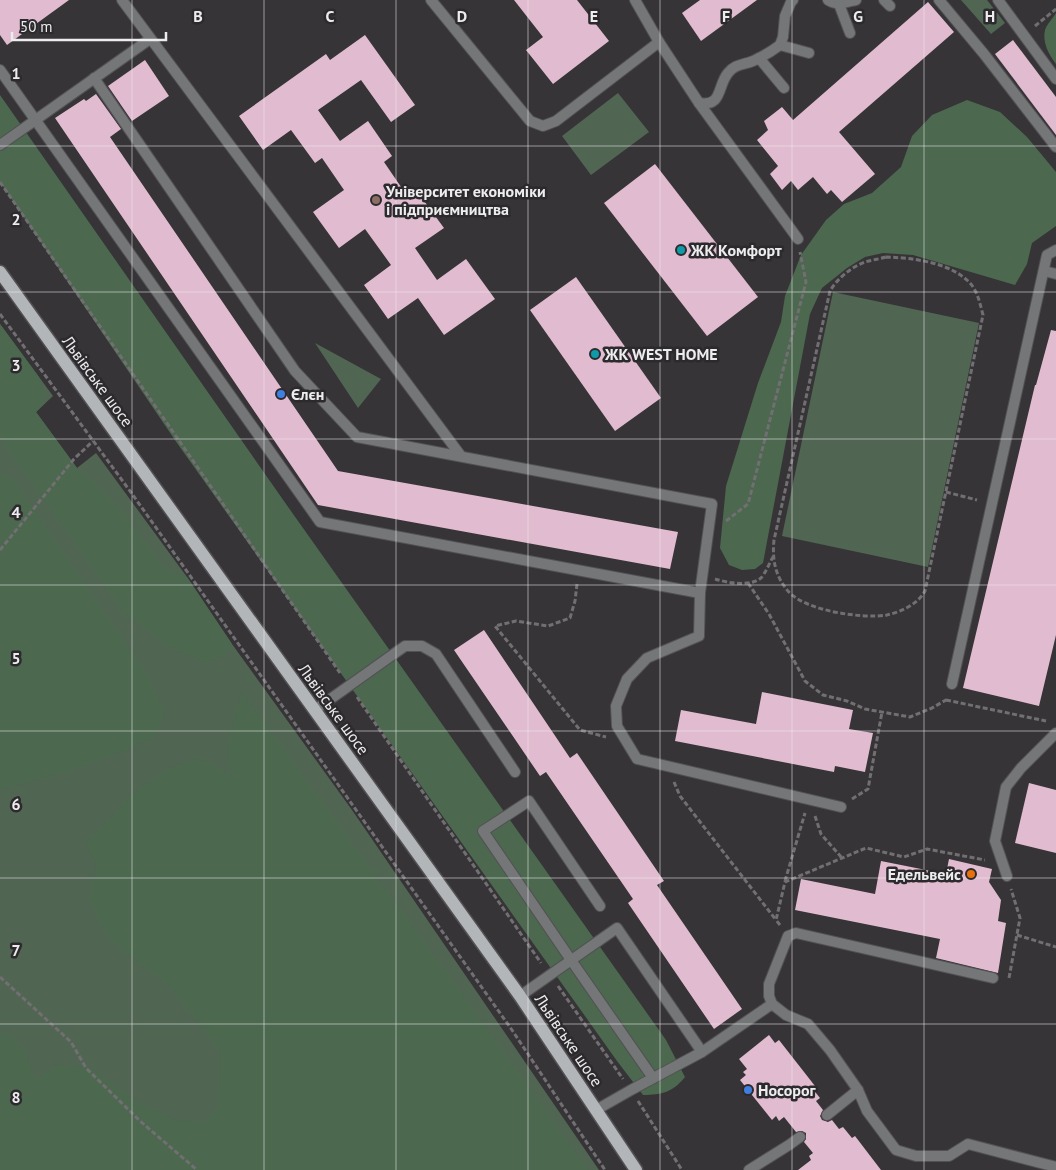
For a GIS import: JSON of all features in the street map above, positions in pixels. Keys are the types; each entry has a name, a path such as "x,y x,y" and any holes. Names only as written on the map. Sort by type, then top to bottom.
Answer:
{"main road":[{"name":"Львівське шосе","path":"0,272 520,996 636,1170"}],"street":[{"path":"122,0 462,456"},
{"path":"431,0 530,121 543,126 556,121 659,42"},
{"path":"635,0 659,42 699,103 798,239"},
{"path":"699,103 707,105 715,101 727,73 736,66 752,62 780,45 783,37 785,16 793,0"},
{"path":"828,0 832,3 840,4 856,0"},
{"path":"939,0 984,54 1056,147"},
{"path":"998,0 1056,79"},
{"path":"840,4 850,33"},
{"path":"0,145 150,39"},
{"path":"780,45 809,53"},
{"path":"759,58 784,88"},
{"path":"0,70 320,522 700,593"},
{"path":"94,78 295,371 357,436 712,504 700,593 699,636 647,658 627,680 616,706 617,726 637,759 842,807"},
{"path":"952,684 1047,255 1056,250"},
{"path":"1044,271 1056,274"},
{"path":"315,710 405,646 422,646 436,654 515,772"},
{"path":"1007,876 995,841 1006,788 1021,768 1056,733"},
{"path":"600,906 530,801 483,831 654,1078"},
{"path":"520,996 617,928 702,1052"},
{"path":"993,978 796,933 788,936 769,984 769,996 772,1004 786,1015 808,1024 830,1050 858,1090 867,1111 896,1150 916,1156 949,1156 968,1144 1056,1167"},
{"path":"596,1110 702,1052 772,1004"},
{"path":"827,1115 858,1090"},
{"path":"749,1170 800,1137"}],"path":[{"path":"1023,35 1056,9"},
{"path":"708,534 748,504 806,282 798,239"},
{"path":"886,257 910,258 956,272 970,283 979,298 983,315 925,591 922,597 915,603 888,615 867,616 821,609 800,600 788,592 774,566 773,557 774,540 830,291 833,285 848,272 864,262 886,257"},
{"path":"0,314 93,441 512,1030 605,1170"},
{"path":"0,550 74,459 93,441"},
{"path":"946,492 992,503"},
{"path":"702,576 728,583 748,583 761,578 773,557"},
{"path":"748,583 769,614 805,681 823,696 847,701 865,709 910,717 946,700 952,684"},
{"path":"575,600 570,618 548,626 516,621 495,626 580,730 628,743"},
{"path":"946,700 1046,722"},
{"path":"842,807 868,789 882,712"},
{"path":"666,766 680,796 788,936"},
{"path":"809,799 821,834 842,858"},
{"path":"776,920 809,799"},
{"path":"785,882 866,848 904,856 927,849 1003,863"},
{"path":"993,978 1009,978 1020,918 1007,876"},
{"path":"1017,935 1056,947"},
{"path":"0,977 71,1042 86,1068 140,1121 197,1170"}],"green space":[{"path":"961,0 987,0 1005,23 991,34"},
{"path":"1056,13 1056,64 1047,48 1044,35 1046,28"},
{"path":"618,93 649,132 591,175 562,136"},
{"path":"0,95 286,504 666,1040 685,1077 676,1086 667,1092 643,1095 177,443 0,182"},
{"path":"967,100 1000,112 1027,137 1056,172 1056,226 1032,243 1027,264 1015,285 913,255 883,253 865,257 847,268 822,288 810,314 763,563 755,569 742,570 729,565 720,548 726,486 758,383 781,322 785,296 801,255 826,220 844,204 872,193 901,167 912,136 932,115"},
{"path":"833,292 979,323 928,567 782,536"},
{"path":"0,324 53,396 36,412 77,468 96,453 187,577 232,644 352,810 599,1170 0,1170"},
{"path":"0,324 39,377 45,403 36,412 77,468 96,484 128,518 164,568 187,577 232,644 223,656 204,662 168,646 124,613 0,437"},
{"path":"315,343 381,379 358,408"},
{"path":"0,475 13,479 146,673 165,714 155,736 124,751 69,771 0,790"},
{"path":"241,691 588,1170 0,1170 0,1035 11,1035 25,1052 36,1079 58,1065 91,1068 135,1101 176,1120 202,1122 218,1109 221,1052 169,985 121,949 107,934 96,916 90,898 96,866 86,841 103,826 135,791 170,768 199,758 232,776 227,751"}],"building":[{"path":"0,0 69,0 7,45 0,35"},
{"path":"514,0 577,0 609,41 553,84 526,50 543,37"},
{"path":"700,0 757,0 701,41 682,13"},
{"path":"928,2 954,32 839,132 875,174 842,202 831,190 827,194 813,177 798,190 791,181 782,190 770,174 778,166 757,140 768,130 764,121 782,107 793,120"},
{"path":"365,35 415,105 391,122 361,80 318,110 340,141 368,121 392,156 384,162 410,200 419,194 444,228 415,248 437,280 466,259 495,299 444,335 418,298 388,319 364,285 391,265 365,229 339,248 313,212 344,190 322,158 315,163 291,130 263,150 239,116 326,54 330,60"},
{"path":"1013,40 1056,97 1056,135 995,54"},
{"path":"145,60 169,96 132,121 108,86"},
{"path":"96,94 121,129 110,137 338,471 678,532 670,569 318,505 55,118 84,99 86,101"},
{"name":"ЖК Комфорт","path":"655,164 758,297 707,336 604,203"},
{"name":"ЖК WEST HOME","path":"576,277 661,398 615,431 530,310"},
{"path":"1051,330 1056,331 1056,635 1039,706 963,688 1035,385"},
{"path":"484,630 570,758 577,753 664,881 657,885 742,1009 714,1029 628,903 633,899 546,772 540,776 454,650"},
{"path":"762,692 853,710 849,729 873,733 865,772 835,766 834,772 675,741 681,710 756,724"},
{"path":"1029,783 1056,790 1056,853 1015,843"},
{"path":"949,859 992,869 989,882 1001,900 998,921 1006,923 998,973 936,958 940,939 795,910 801,879 875,894 881,861 946,874"},
{"path":"769,1035 775,1043 779,1040 815,1086 812,1088 820,1098 816,1101 823,1110 820,1116 822,1120 828,1122 832,1120 839,1129 843,1127 852,1138 855,1136 881,1170 798,1170 811,1160 809,1156 813,1153 804,1142 806,1133 802,1131 796,1132 784,1117 779,1121 776,1116 772,1120 740,1080 746,1075 743,1072 747,1069 739,1059"}],"place":[{"name":"Університет економіки і підприємництва","path":"376,200"},
{"name":"ЖК Комфорт","path":"681,250"},
{"name":"ЖК WEST HOME","path":"595,354"},
{"name":"Єлєн","path":"281,394"},
{"name":"Едельвейс","path":"971,874"},
{"name":"Носорог","path":"748,1090"}]}
